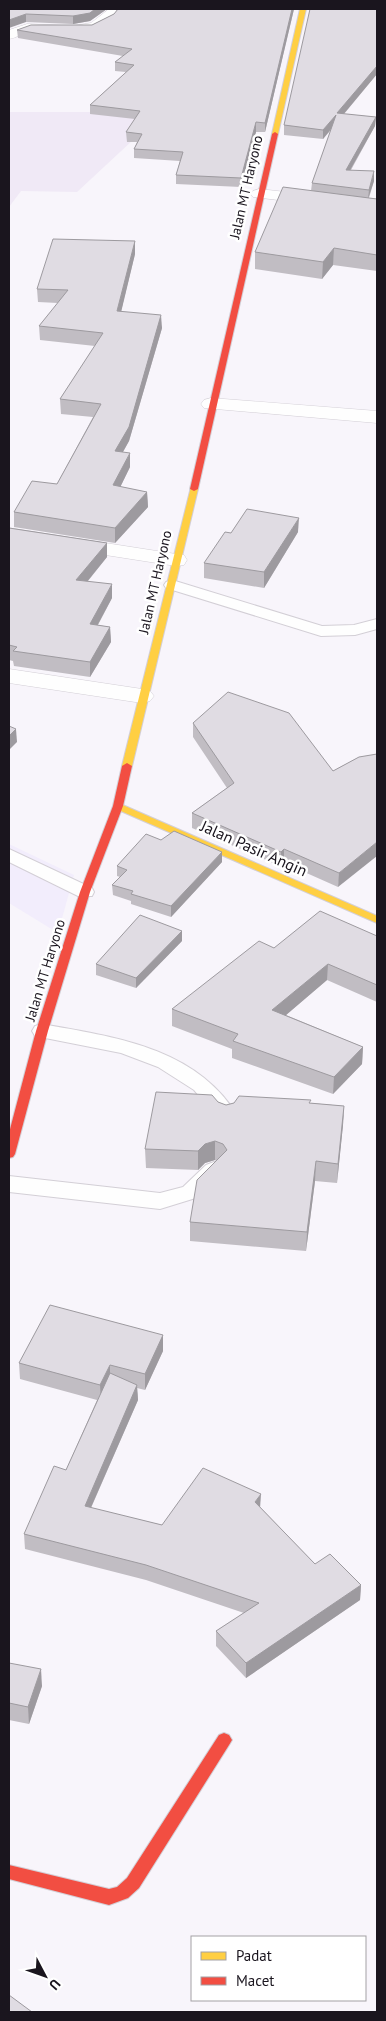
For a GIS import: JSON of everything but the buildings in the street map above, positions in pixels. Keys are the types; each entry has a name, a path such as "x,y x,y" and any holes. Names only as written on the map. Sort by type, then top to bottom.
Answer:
{"main road":[{"name":"Jalan MT Haryono","path":"9,1154 42,1031 85,892 118,806 142,696 172,585 211,404 303,9"},
{"name":"Jalan Pasir Angin","path":"118,806 377,920"},
{"path":"9,1872 109,1897 122,1894 133,1883 224,1740"}],"street":[{"path":"9,35 27,28 44,27 73,30 94,27 117,9"},
{"path":"259,194 377,207"},
{"path":"211,404 377,417"},
{"path":"9,534 176,560"},
{"path":"9,676 142,696"}],"lane":[{"path":"172,585 321,631 355,630 377,624"},
{"path":"9,855 85,892"},
{"path":"42,1031 118,1045 165,1060 202,1086 226,1115"},
{"path":"9,1184 160,1201 192,1192 214,1170"}],"shaded area":[{"path":"9,112 130,112 148,126 77,192 21,191 9,207"},
{"path":"9,844 74,875 58,933 9,903"}],"traffic: slow":[{"path":"275,134 303,9"},
{"path":"127,766 194,489"},
{"path":"118,806 377,920"}],"traffic: jam":[{"path":"194,489 275,134"},
{"path":"9,1154 42,1031 85,892 118,806 127,766"},
{"path":"9,1872 109,1897 122,1893 133,1883 224,1740"}]}
